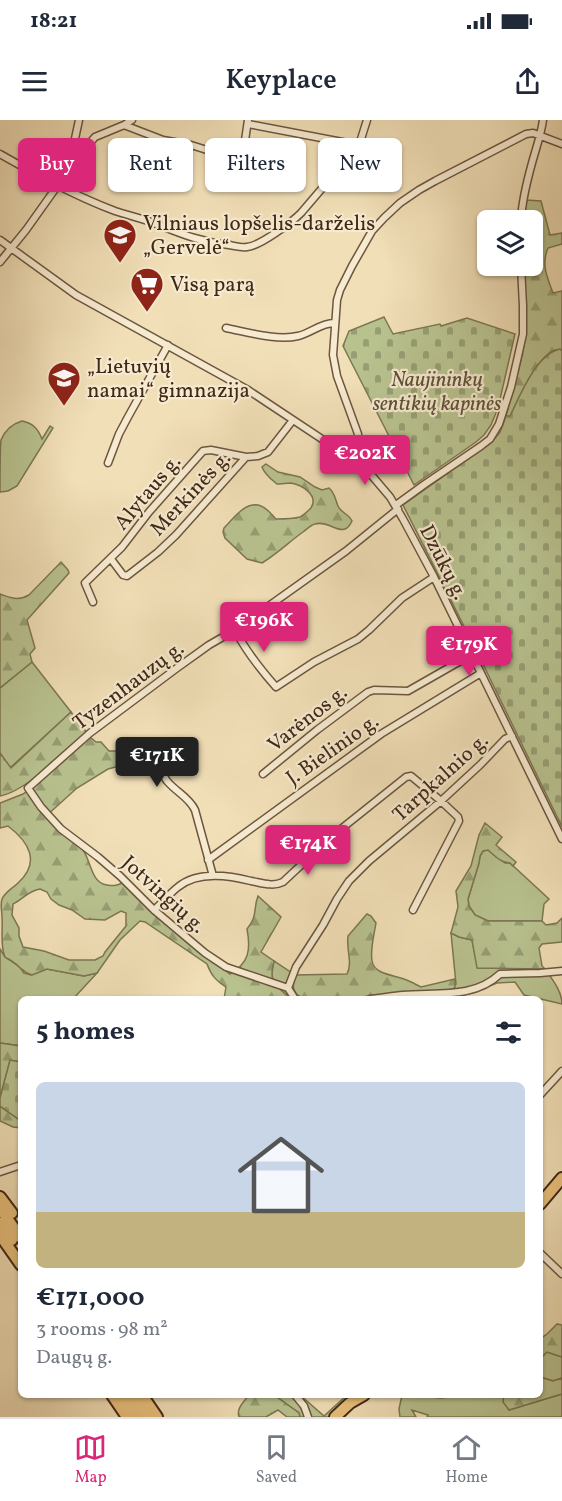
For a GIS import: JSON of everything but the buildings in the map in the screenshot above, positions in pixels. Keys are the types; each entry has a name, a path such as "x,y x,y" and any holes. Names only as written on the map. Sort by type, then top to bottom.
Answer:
{"main road":[{"path":"543,1200 562,1178"},
{"path":"0,1197 18,1222"},
{"path":"0,1208 18,1234"},
{"path":"0,1223 18,1248"},
{"path":"0,1235 18,1261"},
{"path":"114,1398 127,1417"},
{"path":"123,1398 136,1417"},
{"path":"134,1398 147,1417"},
{"path":"144,1398 157,1417"},
{"path":"335,1417 359,1398"},
{"path":"345,1417 362,1398"}],"street":[{"path":"76,137 79,120"},
{"path":"94,138 132,120"},
{"path":"361,138 367,120"},
{"path":"523,210 543,120"},
{"path":"124,125 163,140 191,145 242,161 248,122 325,138"},
{"path":"346,455 353,447 358,434 335,367 334,324 339,290 372,231 384,218 419,190 526,134 541,135 562,144"},
{"path":"0,154 18,164"},
{"path":"0,262 53,192"},
{"path":"72,192 194,239 246,248 294,220 319,192"},
{"name":"Dzūkų g.","path":"0,240 76,295 248,390 346,455 373,477 397,507 434,577 562,838"},
{"name":"Tyzenhauzų g.","path":"28,788 90,733 209,645 235,630 346,550 424,484 490,439 499,424 511,387 523,334 522,276"},
{"path":"226,328 261,335 291,337 330,323 334,324"},
{"path":"108,463 119,434 168,345"},
{"name":"Merkinės g.","path":"111,559 123,575 127,576 156,554 246,457 268,452 293,420"},
{"name":"Alytaus g.","path":"93,602 84,583 122,548 149,512 203,451 206,449 246,457"},
{"path":"235,630 262,672 276,687 314,662 358,639 402,598 434,577"},
{"name":"Varėnos g.","path":"263,774 368,692 374,690 408,691 471,655"},
{"name":"J. Bielinio g.","path":"208,860 381,734 481,673"},
{"name":"Tarpkalnio g.","path":"288,988 296,967 349,881 369,861 441,801 505,739 512,736"},
{"path":"159,748 167,781 192,804 195,810 213,876"},
{"path":"154,910 188,880 213,876 274,885 283,882 331,837 406,777 411,776 458,818 458,823 413,910"},
{"name":"Jotvingių g.","path":"28,788 54,823 120,876 154,910 205,953 225,967 288,988"},
{"path":"394,996 454,993 479,988 500,974 562,971"},
{"path":"288,988 293,996"},
{"path":"543,1092 562,1071"},
{"path":"0,1172 18,1166"},
{"path":"543,1256 562,1274"},
{"path":"297,1398 304,1406 308,1417"}],"green space":[{"path":"526,200 541,201 550,235 562,233 562,244 548,248 545,265 553,293 562,291 562,350 553,351 540,363 510,417 506,416 520,367 525,337 524,276 543,276 543,210 525,210"},
{"name":"Naujininkų sentikių kapinės","path":"384,317 393,334 440,324 441,326 467,318 515,334 498,408 491,425 476,442 414,485 343,346 349,331"},
{"path":"560,349 562,351 562,827 403,505 492,442 500,432 506,416 510,416 536,367 551,352"},
{"path":"22,421 35,427 42,439 50,426 53,428 17,486 0,492 1,440 9,428"},
{"path":"266,464 278,472 300,477 322,490 329,488 339,508 352,521 348,527 340,529 321,523 315,524 262,563 247,559 225,538 223,532 240,511 255,505 265,508 276,519 291,519 303,515 313,503 311,495 304,488 291,483 277,484 266,475 262,467"},
{"path":"61,562 69,573 27,620 35,648 30,654 32,662 0,688 0,594 11,598 29,595"},
{"path":"32,662 71,712 10,768 0,753 0,688"},
{"path":"71,712 87,733 34,779 11,793 0,796 0,753 11,768"},
{"path":"90,737 96,742 101,742 109,751 120,751 125,754 127,764 108,769 77,788 45,817 83,850 98,880 109,885 122,883 158,918 230,974 241,965 247,955 249,943 247,929 254,916 258,896 281,917 261,952 274,961 272,975 274,983 287,996 224,996 226,987 214,977 207,964 145,922 140,921 120,940 97,973 84,976 47,969 32,975 5,957 2,943 2,899 25,875 29,867 30,853 22,839 8,826 0,828 0,803 23,794","holes":["40,889 47,892 51,899 85,919 105,920 121,911 126,913 126,926 103,956 95,960 69,960 44,951 23,947 19,928 12,915 13,904 29,893"]},
{"path":"485,823 502,837 496,845 516,862 513,866 488,850 483,851 468,899 469,906 475,915 488,921 542,921 546,925 557,923 562,918 562,942 542,944 539,948 542,966 545,969 477,968 472,940 451,933 458,907 456,891 471,866 479,835"},
{"path":"488,850 505,863 510,863 549,899 544,904 542,921 488,921 475,915 469,906 468,899 480,856 483,851"},
{"path":"367,914 376,923 372,942 372,961 376,969 421,987 455,979 455,987 427,993 407,992 370,996 298,995 293,987 295,975 347,974 349,970 348,936"},
{"path":"451,933 472,940 478,968 545,969 558,990 562,1004 543,1000 543,996 524,995 515,982 497,983 460,996 370,996 456,984"},
{"path":"0,949 5,957 19,966 24,973 31,975 47,969 84,976 97,973 76,996 18,996 18,1046 0,1043"},
{"path":"274,961 295,975 305,996 287,996 277,986 272,975"},
{"path":"0,1043 18,1046 18,1062 10,1061 0,1098"},
{"path":"10,1060 18,1061 18,1119 0,1106"},
{"path":"0,1106 18,1119 18,1128 13,1127 0,1121"},
{"path":"557,1324 562,1325 562,1357 547,1352 543,1356 543,1337"},
{"path":"547,1352 562,1357 562,1378 553,1381 543,1378 543,1355"},
{"path":"543,1378 553,1381 562,1378 562,1394 509,1410 503,1402 504,1398 543,1398"},
{"path":"562,1394 562,1417 427,1417 428,1415 412,1410 416,1417 400,1417 399,1409 401,1398 503,1398 509,1410"},
{"path":"247,1398 278,1398 299,1413 300,1417 287,1417 278,1410 266,1417 239,1417 240,1408"},
{"path":"278,1398 303,1398 324,1416 344,1398 352,1398 331,1417 300,1417 299,1413"}],"place":[{"name":"Vilniaus lopšelis-darželis „Gervelė“","path":"120,264"},
{"name":"Visą parą","path":"147,313"},
{"name":"„Lietuvių namai“ gimnazija","path":"64,407"}]}
